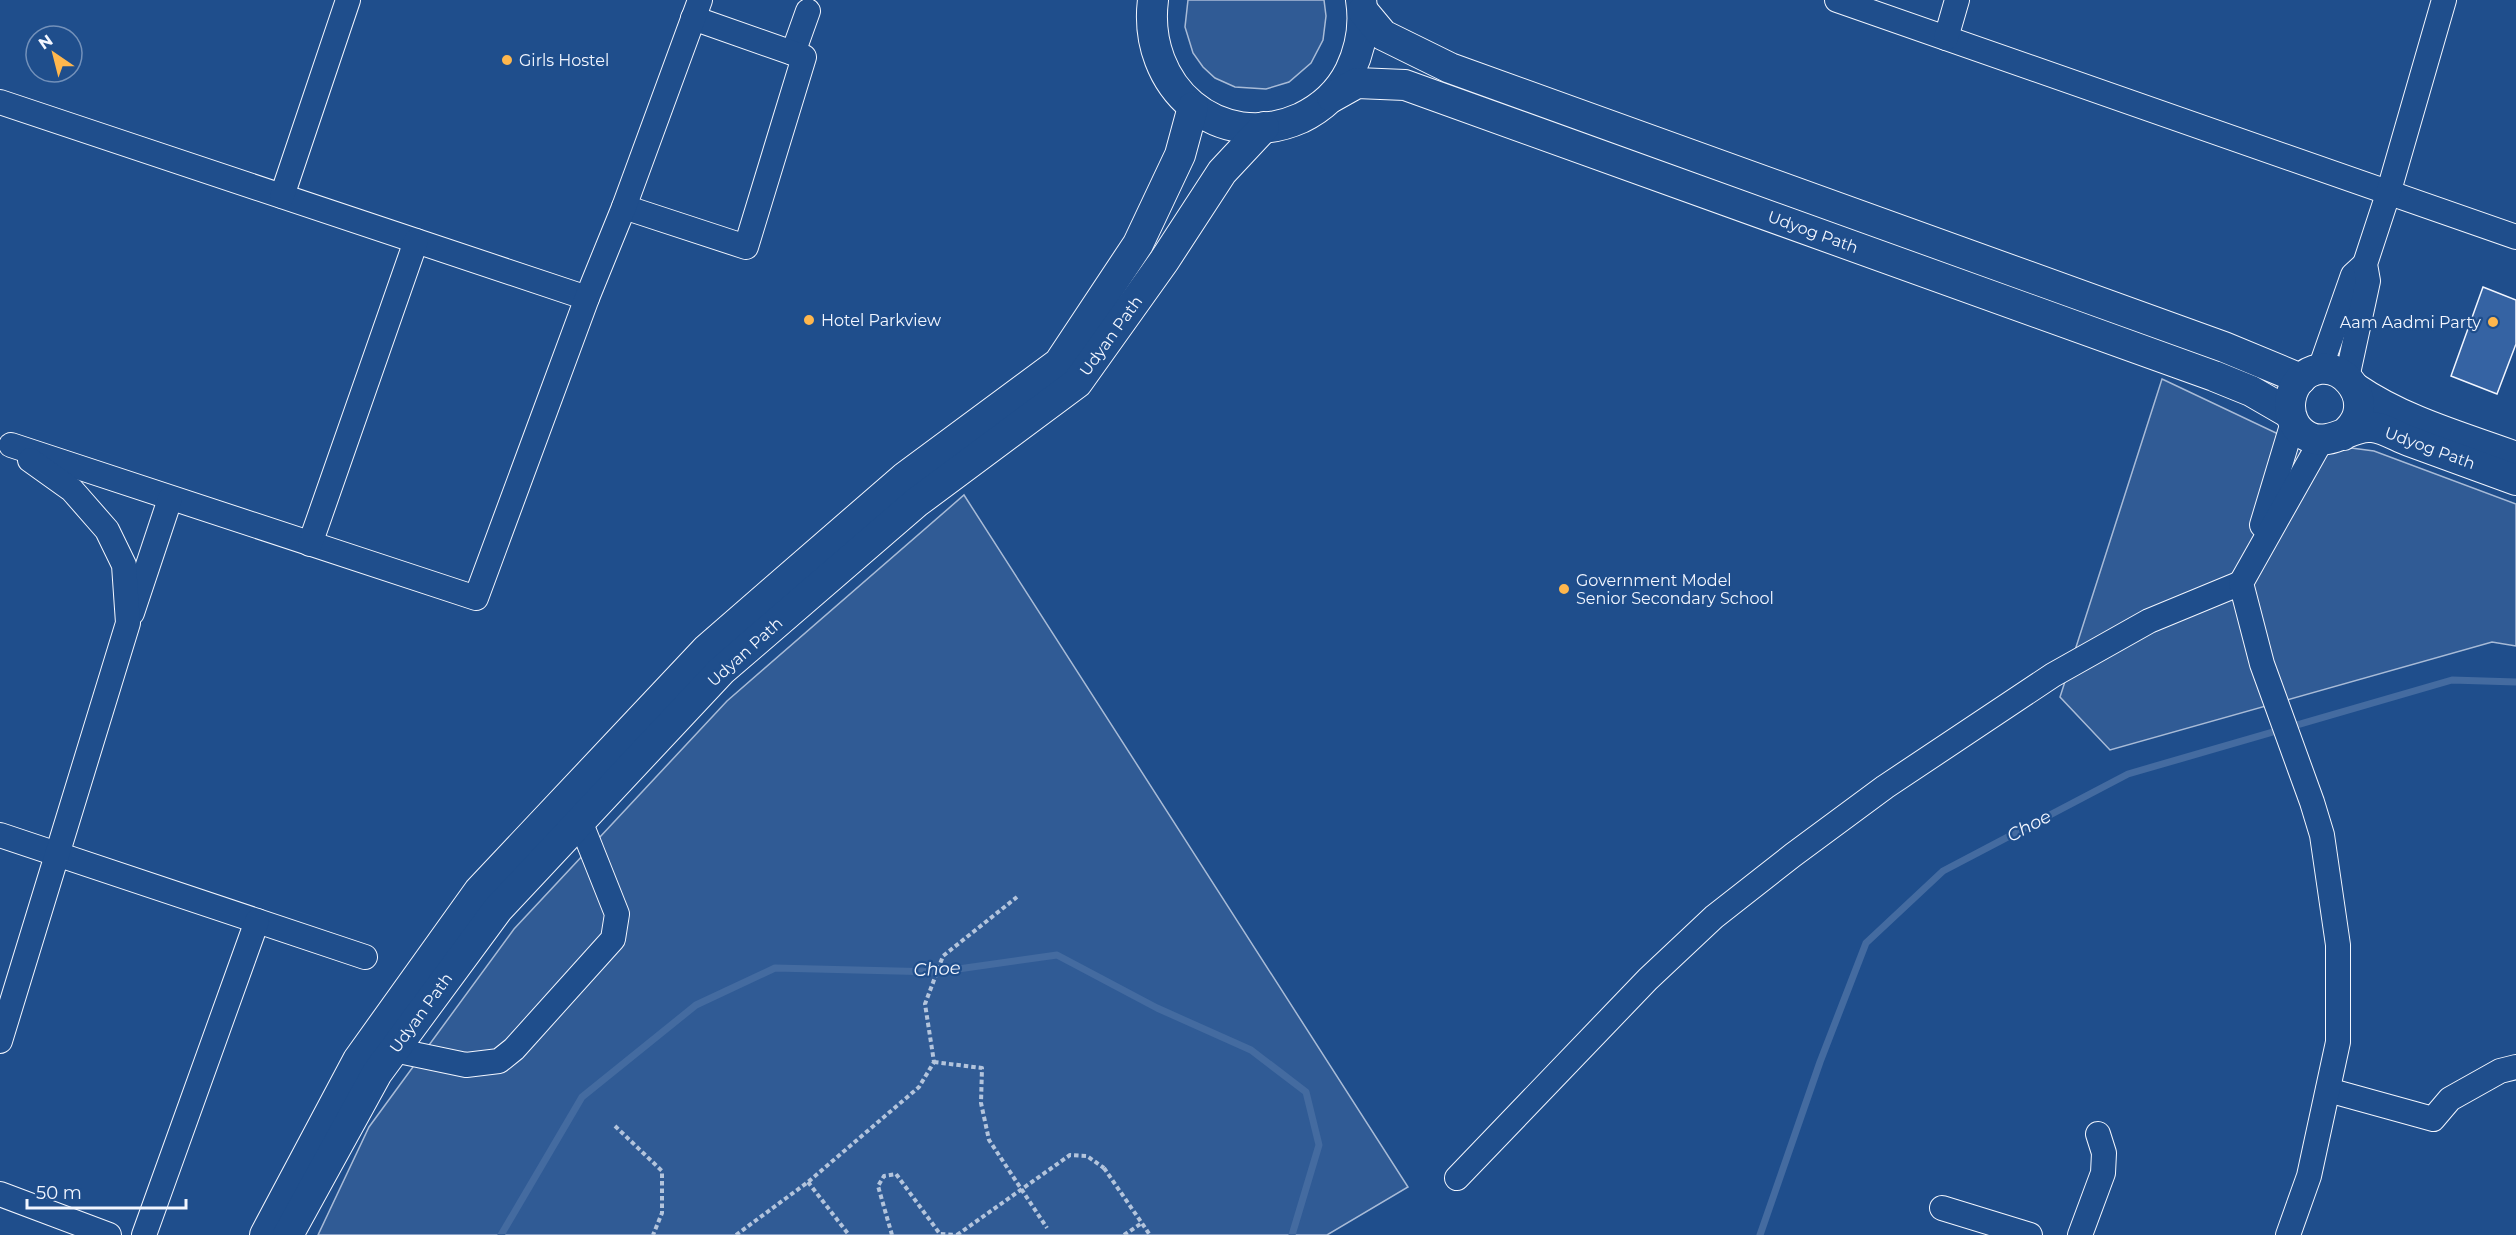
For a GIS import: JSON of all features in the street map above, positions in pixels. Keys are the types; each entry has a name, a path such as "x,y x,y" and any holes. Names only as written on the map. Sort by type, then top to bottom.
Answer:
{"main road":[{"path":"1332,97 1346,78 1357,57 1362,34 1362,5"},
{"name":"Udyog Path","path":"1362,5 1383,35 1450,68 2224,347 2331,378 2377,403 2516,457"},
{"path":"1144,6 1161,67 1175,89 1193,107 1227,124 1264,128"},
{"name":"Udyog Path","path":"1264,128 1279,126 1300,118 1357,83 1405,85 2214,376 2251,391 2291,417"},
{"name":"Udyan Path","path":"265,1235 358,1060 479,891 708,649 905,477 1059,363 1138,244 1180,155 1193,107"},
{"name":"Udyan Path","path":"288,1235 377,1073 498,909 721,671 916,502 1077,383 1164,261 1222,172 1264,128"},
{"path":"2331,378 2359,401 2358,414 2353,426 2332,438 2310,438 2300,431 2291,417 2290,394 2331,378"},
{"name":"Udyog Path","path":"2332,438 2370,426 2516,480"}],"street":[{"path":"282,196 348,0"},
{"path":"1837,0 2388,194 2514,230"},
{"path":"1946,38 1957,0"},
{"path":"2331,378 2353,275 2365,264 2388,194 2444,0"},
{"path":"5,444 476,598 697,9 804,57 746,247 624,207"},
{"path":"793,53 808,11"},
{"path":"0,102 587,298"},
{"path":"310,544 416,241"},
{"path":"2288,1235 2309,1176 2338,1042 2338,945 2322,835 2262,664 2246,574 2291,417"},
{"path":"1457,1178 1648,979 1714,917 1793,855 1885,787 2053,675 2149,621 2246,574 2332,438"},
{"path":"5,444 72,490 107,530 124,565 128,623"},
{"path":"1,1038 128,623 170,499"},
{"path":"394,1050 466,1065 499,1061 514,1049 613,939 617,914 580,821"},
{"path":"0,835 365,957"},
{"path":"144,1235 257,921"},
{"path":"2328,1090 2433,1119 2450,1099 2500,1071 2516,1066"},
{"path":"2080,1235 2103,1173 2104,1153 2098,1134"},
{"path":"0,1194 109,1235"},
{"path":"1942,1208 2030,1235"}],"path":[{"path":"736,1235 808,1182 920,1087 934,1062 925,1004 943,956 1017,897"},
{"path":"934,1062 982,1068 981,1103 989,1140 1047,1228"},
{"path":"615,1126 662,1171 662,1213 653,1235"},
{"path":"892,1235 878,1186 884,1176 896,1174 940,1234 957,1235 1070,1155 1088,1156 1104,1168 1150,1235"},
{"path":"808,1182 849,1235"},
{"path":"1124,1235 1142,1223"}],"shaded area":[{"path":"1188,0 1324,0 1326,16 1323,40 1311,63 1289,82 1266,89 1235,87 1215,78 1193,53 1185,27"},
{"path":"2162,379 2291,440 2374,451 2516,504 2516,646 2492,642 2110,750 2060,697"},
{"path":"964,495 1408,1187 1327,1235 318,1235 369,1127 514,929 727,701"}],"building":[{"name":"Aam Aadmi Party","path":"2483,287 2516,300 2516,344 2497,394 2451,376"}],"waterway":[{"name":"Choe","path":"1760,1235 1820,1062 1866,943 1943,871 2128,774 2452,680 2516,682"},
{"name":"Choe","path":"501,1235 582,1097 696,1005 775,968 937,972 1057,955 1157,1008 1251,1050 1306,1092 1319,1145 1292,1235"}],"place":[{"name":"Girls Hostel","path":"507,60"},
{"name":"Hotel Parkview","path":"809,320"},
{"name":"Aam Aadmi Party","path":"2493,322"},
{"name":"Government Model Senior Secondary School","path":"1564,589"}]}
